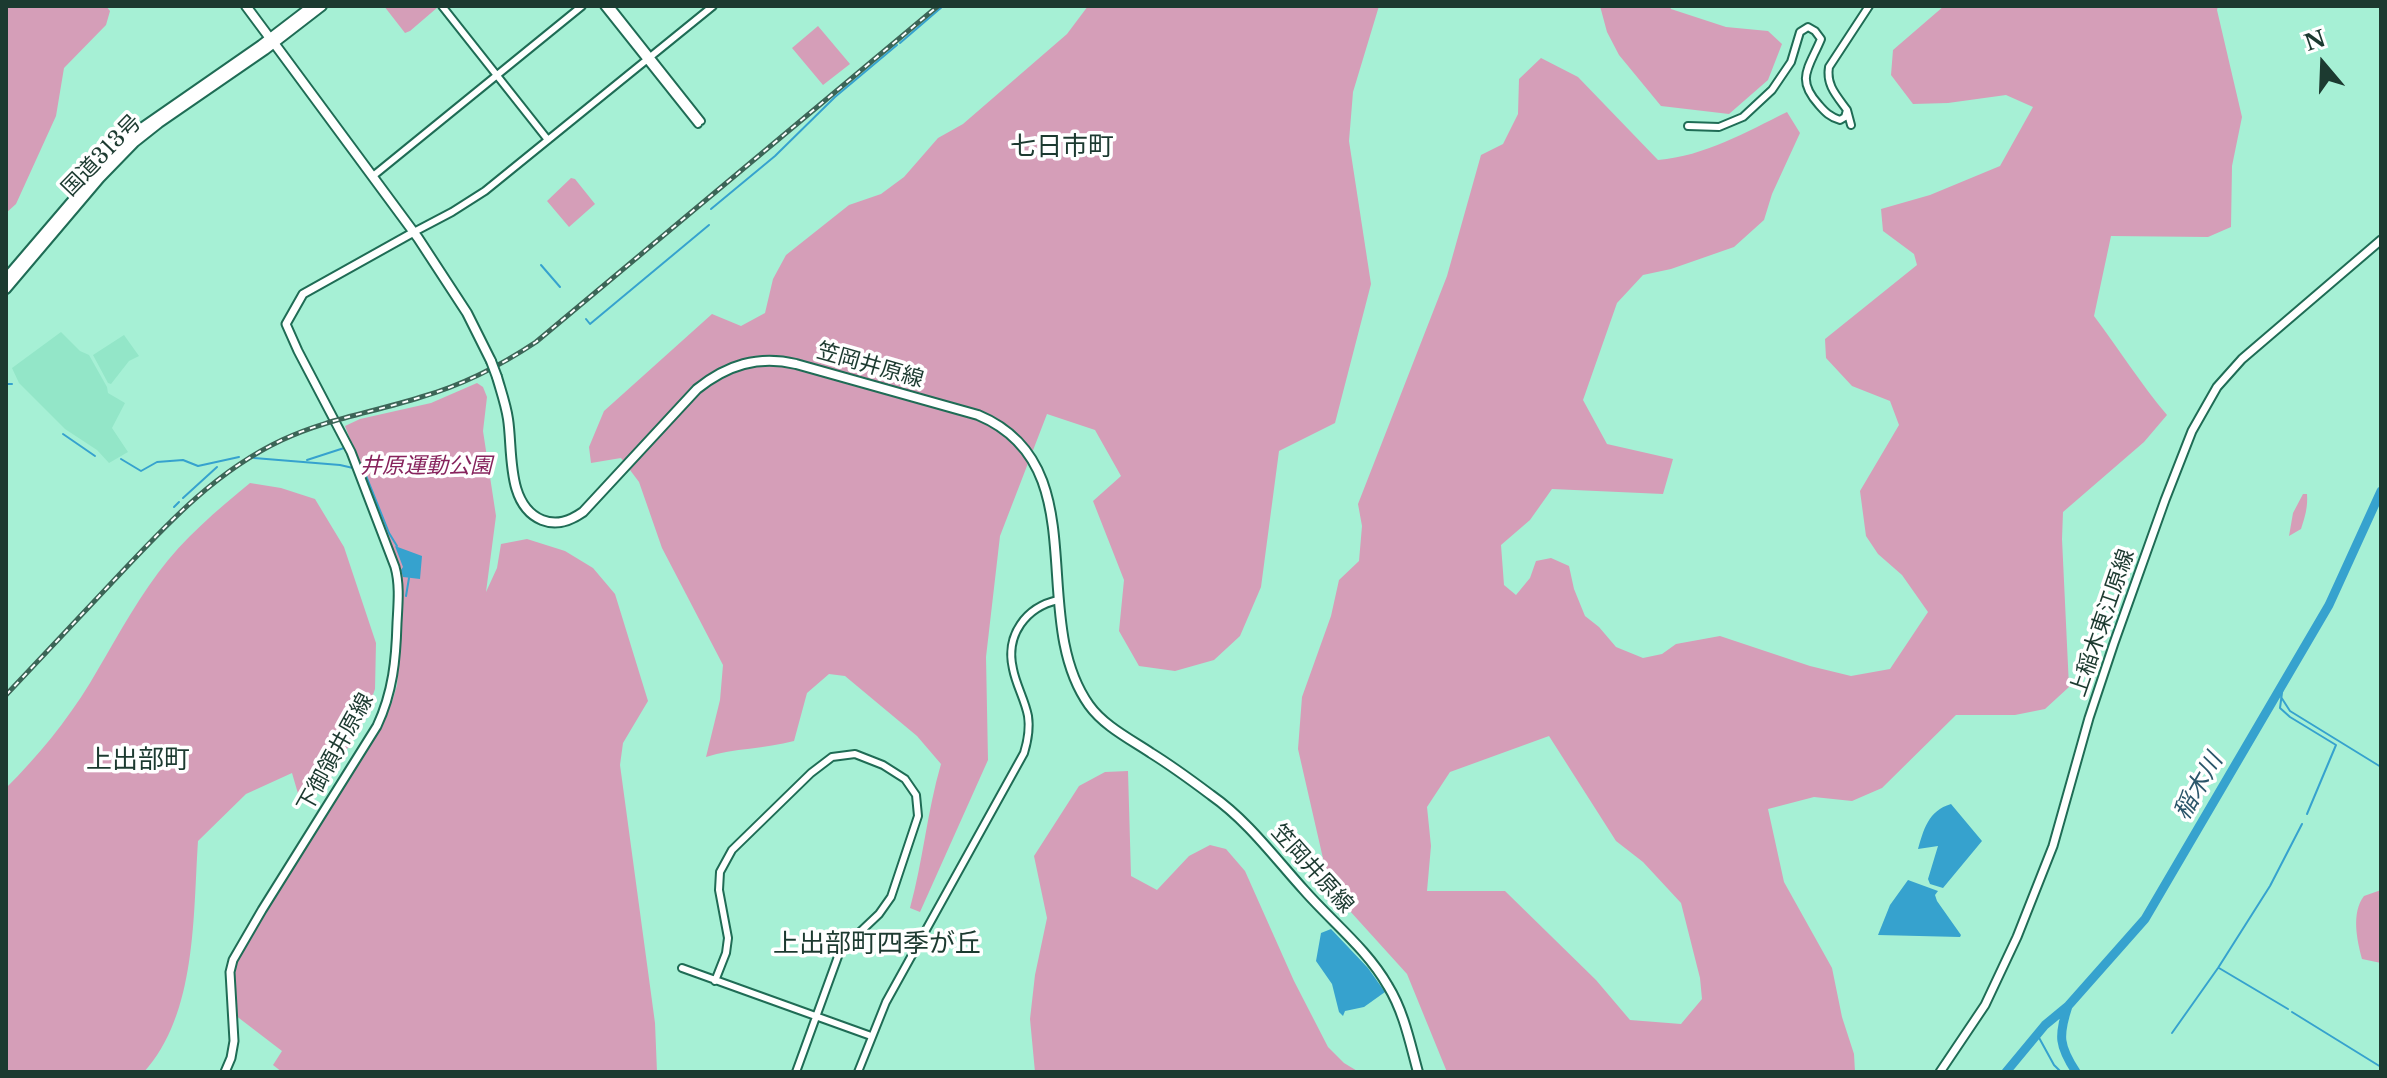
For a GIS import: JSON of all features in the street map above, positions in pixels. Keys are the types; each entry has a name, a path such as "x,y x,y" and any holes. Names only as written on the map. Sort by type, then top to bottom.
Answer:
{"main road":[{"path":"246,6 272,41"},
{"path":"272,41 312,6"},
{"path":"272,41 322,6"},
{"name":"笠岡井原線","path":"272,41 414,232 469,316 497,377 508,416 515,481 522,503 537,518 566,522 583,512 697,389 721,372 743,363 783,361 978,415 1004,427 1028,452 1039,470 1050,509 1066,656 1076,683 1092,709 1115,730 1175,768 1230,810 1258,836 1303,889 1340,926 1382,975 1390,989 1400,1010 1418,1072"},
{"name":"国道313号","path":"6,278 95,174 140,129 272,41"},
{"name":"国道313号","path":"6,289 127,150 272,41"},
{"name":"下御領井原線","path":"225,1072 234,1041 230,979 233,960 377,726 386,705 395,667 398,585 395,567 351,452 286,324 303,294 414,232"},
{"name":"上稲木東江原線","path":"1940,1072 1995,987 2023,924 2053,846 2114,643 2165,500 2198,420 2217,387 2242,359 2381,240"}],"street":[{"path":"442,6 548,140"},
{"path":"373,176 582,6"},
{"path":"604,6 700,123"},
{"path":"610,6 649,59"},
{"path":"414,232 475,198 713,6"},
{"path":"1851,125 1847,110 1827,78 1829,67 1869,6"},
{"path":"1688,126 1719,127 1743,117 1772,90 1791,62 1800,32 1808,27 1821,39 1804,81 1807,92 1837,120 1845,117 1847,110"},
{"path":"858,1072 886,1002 1024,753 1029,726 1012,665 1012,644 1020,625 1032,610 1058,600"},
{"path":"715,981 727,944 719,890 720,872 726,858 820,765 836,756 855,754 883,765 905,779 916,795 918,816 891,897 879,914 843,946 796,1072"},
{"path":"682,968 871,1036"}],"shaded area":[{"path":"61,332 80,351 89,355 108,393 125,403 112,428 128,452 109,463 97,450 65,429 19,383 12,368"},
{"path":"124,335 139,356 129,361 111,384 93,355"}],"green space":[{"path":"6,6 106,6 110,11 106,25 64,68 56,116 16,204 6,213"},
{"path":"384,6 437,6 438,7 405,33"},
{"path":"1088,6 1379,6 1353,92 1349,141 1371,284 1335,423 1279,451 1261,587 1240,636 1214,660 1175,671 1139,666 1119,631 1124,580 1093,501 1121,476 1095,430 1047,414 1000,536 986,657 988,760 920,912 910,908 941,764 917,736 845,676 829,674 807,693 794,741 706,757 720,700 723,665 662,548 639,482 621,458 591,463 589,447 604,411 712,314 741,326 765,313 773,279 786,255 849,205 881,194 904,177 938,138 963,124 1067,34"},
{"path":"1600,6 1670,6 1671,9 1726,27 1768,31 1782,44 1768,80 1729,114 1661,106 1619,55 1607,32"},
{"path":"1944,6 2218,6 2242,117 2232,166 2231,227 2208,237 2111,236 2094,316 2167,415 2144,442 2063,512 2069,687 2045,709 2015,715 1956,715 1882,788 1852,801 1814,797 1768,809 1784,882 1832,968 1842,1017 1854,1054 1855,1072 1447,1072 1407,974 1330,889 1298,749 1302,697 1331,616 1339,580 1359,561 1362,526 1358,504 1447,276 1481,155 1503,144 1518,114 1519,79 1541,58 1578,77 1658,160 1709,148 1787,112 1800,133 1772,194 1764,220 1734,247 1671,269 1643,275 1617,303 1583,400 1607,444 1673,459 1663,494 1552,489 1530,520 1501,545 1504,585 1516,595 1530,578 1536,561 1551,558 1569,566 1585,616 1616,647 1643,658 1662,654 1676,644 1720,636 1810,666 1851,676 1890,669 1928,612 1902,575 1878,554 1866,536 1860,491 1899,425 1890,401 1852,386 1826,358 1825,339 1917,265 1914,254 1883,231 1881,209 1930,195 2000,166 2033,107 2006,95 1913,104 1891,75 1893,50","holes":["1549,736 1616,841 1643,862 1681,903 1700,978 1702,999 1681,1024 1630,1020 1596,980 1505,891 1427,891 1431,846 1427,807 1450,772"]},
{"path":"818,26 850,64 823,85 792,48"},
{"path":"571,178 595,204 569,227 547,201"},
{"name":"井原運動公園","path":"477,383 483,387 487,397 483,431 496,516 486,592 497,568 501,544 527,539 565,551 593,568 615,594 648,701 623,743 620,765 655,1023 657,1072 282,1072 273,1065 282,1051 235,1015 234,968 239,954 379,729 397,685 402,574 345,426 360,419 431,403"},
{"path":"250,483 281,488 315,499 344,547 376,643 375,689 365,718 339,763 299,797 292,773 246,794 198,841 193,931 183,993 174,1022 144,1072 6,1072 6,788 71,711 168,560 201,525"},
{"path":"2303,494 2307,494 2307,503 2301,529 2289,536 2293,513"},
{"path":"1128,771 1131,876 1157,890 1189,856 1210,845 1226,849 1245,871 1294,981 1328,1047 1344,1063 1359,1072 1035,1072 1030,1019 1047,918 1034,856 1079,786 1105,772"},
{"path":"2381,890 2381,963 2362,959 2356,927 2364,896"}],"water":[{"path":"395,546 422,556 420,579 403,577 403,567"},
{"path":"1951,804 1982,841 1943,888 1930,884 1928,879 1938,846 1918,849 1932,816"},
{"path":"1908,880 1938,891 1935,895 1937,901 1960,937 1878,935 1890,905"},
{"path":"1331,929 1368,968 1385,992 1364,1007 1345,1011 1343,1016 1339,1012 1332,984 1316,961 1321,933"}],"waterway":[{"path":"900,43 943,6"},
{"path":"711,209 775,156 835,97 897,45"},
{"path":"586,319 590,324 709,225"},
{"path":"541,265 560,287"},
{"path":"6,384 12,384"},
{"path":"63,434 95,456"},
{"path":"307,460 344,448"},
{"path":"121,459 141,471 157,462 183,460 198,466 239,457"},
{"path":"254,458 353,468"},
{"path":"183,498 217,467"},
{"path":"365,473 397,546"},
{"name":"稲木川","path":"2006,1072 2045,1025 2068,1006 2145,919 2329,605 2381,491"},
{"path":"174,507 179,502"},
{"path":"406,596 409,578"},
{"path":"2283,685 2280,708 2336,745 2307,814"},
{"path":"2281,697 2290,711 2381,767"},
{"path":"2172,1033 2270,886 2302,824"},
{"path":"2219,968 2288,1009"},
{"path":"2068,1006 2062,1040 2076,1072"},
{"path":"2292,1012 2381,1067"},
{"path":"2037,1034 2061,1072"}],"railway":[{"path":"6,695 156,536 214,483 282,440 333,421 466,381 536,342 938,6"}],"district":[{"name":"七日市町","path":"1062,148"},
{"name":"上出部町","path":"138,761"},
{"name":"上出部町四季が丘","path":"877,945"}]}
